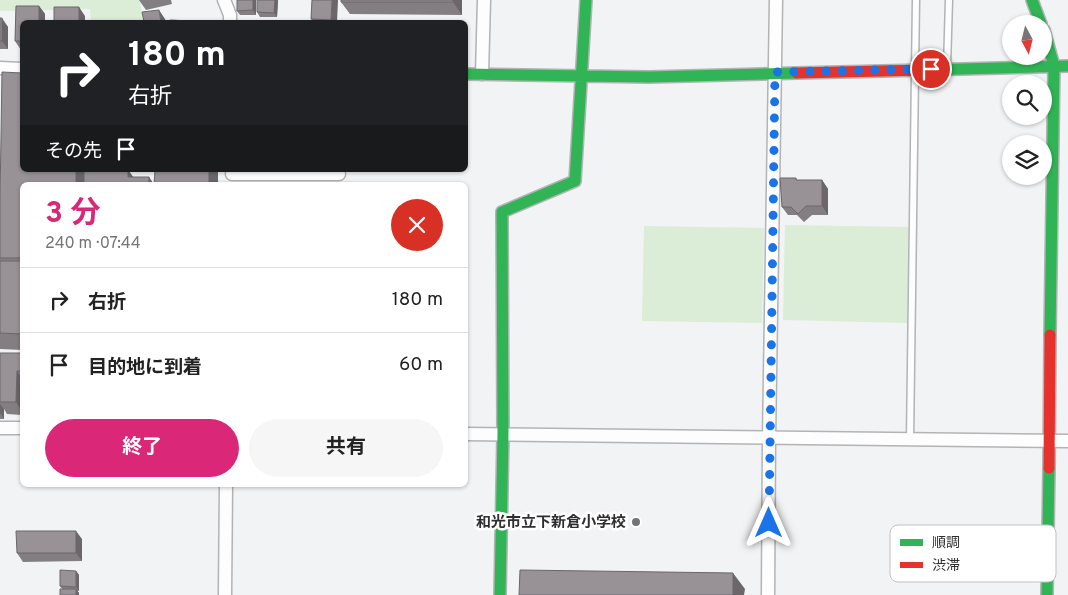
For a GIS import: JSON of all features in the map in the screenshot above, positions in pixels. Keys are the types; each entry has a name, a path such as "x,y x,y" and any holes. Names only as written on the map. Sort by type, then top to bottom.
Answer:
{"street":[{"path":"224,0 230,20"},
{"path":"482,74 484,0"},
{"path":"500,595 503,434 502,212 575,181 586,0"},
{"path":"768,595 776,0"},
{"path":"1032,0 1038,15"},
{"path":"1048,525 1054,66 1052,57"},
{"path":"468,74 648,77 775,72 1068,66"},
{"path":"0,68 20,69"},
{"path":"232,176 339,174"},
{"path":"0,428 20,428"},
{"path":"468,434 1068,441"},
{"path":"225,595 226,487"},
{"path":"1047,582 1047,595"}],"lane":[{"path":"910,439 916,0"},
{"path":"947,68 948,0"}],"green space":[{"path":"0,0 140,0 143,20 91,20 90,9 0,11"},
{"path":"785,225 910,227 908,323 783,320"},
{"path":"644,226 764,228 762,323 642,321"}],"building":[{"path":"237,0 253,0 253,10 237,11"},
{"path":"257,0 275,0 274,13 257,12"},
{"path":"312,0 332,0 331,20 311,19"},
{"path":"341,0 453,0 453,2 341,2"},
{"path":"16,6 39,6 39,20 20,20 20,41 15,41"},
{"path":"54,7 79,7 79,20 54,20"},
{"path":"159,10 161,20 144,20 142,12"},
{"path":"0,18 2,18 2,41 0,41"},
{"path":"2,72 20,73 20,172 76,172 76,182 20,182 20,258 0,258"},
{"path":"84,172 128,172 128,177 149,177 149,182 84,182"},
{"path":"155,172 209,172 209,182 154,182"},
{"path":"780,178 822,180 822,206 806,206 798,214 791,207 782,207"},
{"path":"0,261 20,261 20,334 0,333"},
{"path":"0,353 20,353 20,371 17,371 16,402 0,402"},
{"path":"16,531 76,531 76,553 17,553"},
{"path":"60,570 76,571 76,587 60,586"},
{"path":"520,570 733,573 733,595 519,595"},
{"path":"60,589 76,589 76,595 60,595"}],"traffic: fast":[{"path":"500,595 503,434 502,212 575,181 586,0"},
{"path":"1032,0 1038,15"},
{"path":"1050,335 1054,66 1052,59"},
{"path":"924,70 1068,66"},
{"path":"468,74 649,77 797,73"},
{"path":"1048,525 1049,468"},
{"path":"1047,582 1047,595"}],"traffic: jam":[{"path":"797,73 924,70"},
{"path":"1049,468 1050,335"}],"place":[{"name":"和光市立下新倉小学校","path":"636,522"}],"route":[{"path":"769,523 775,72 931,69"}]}
